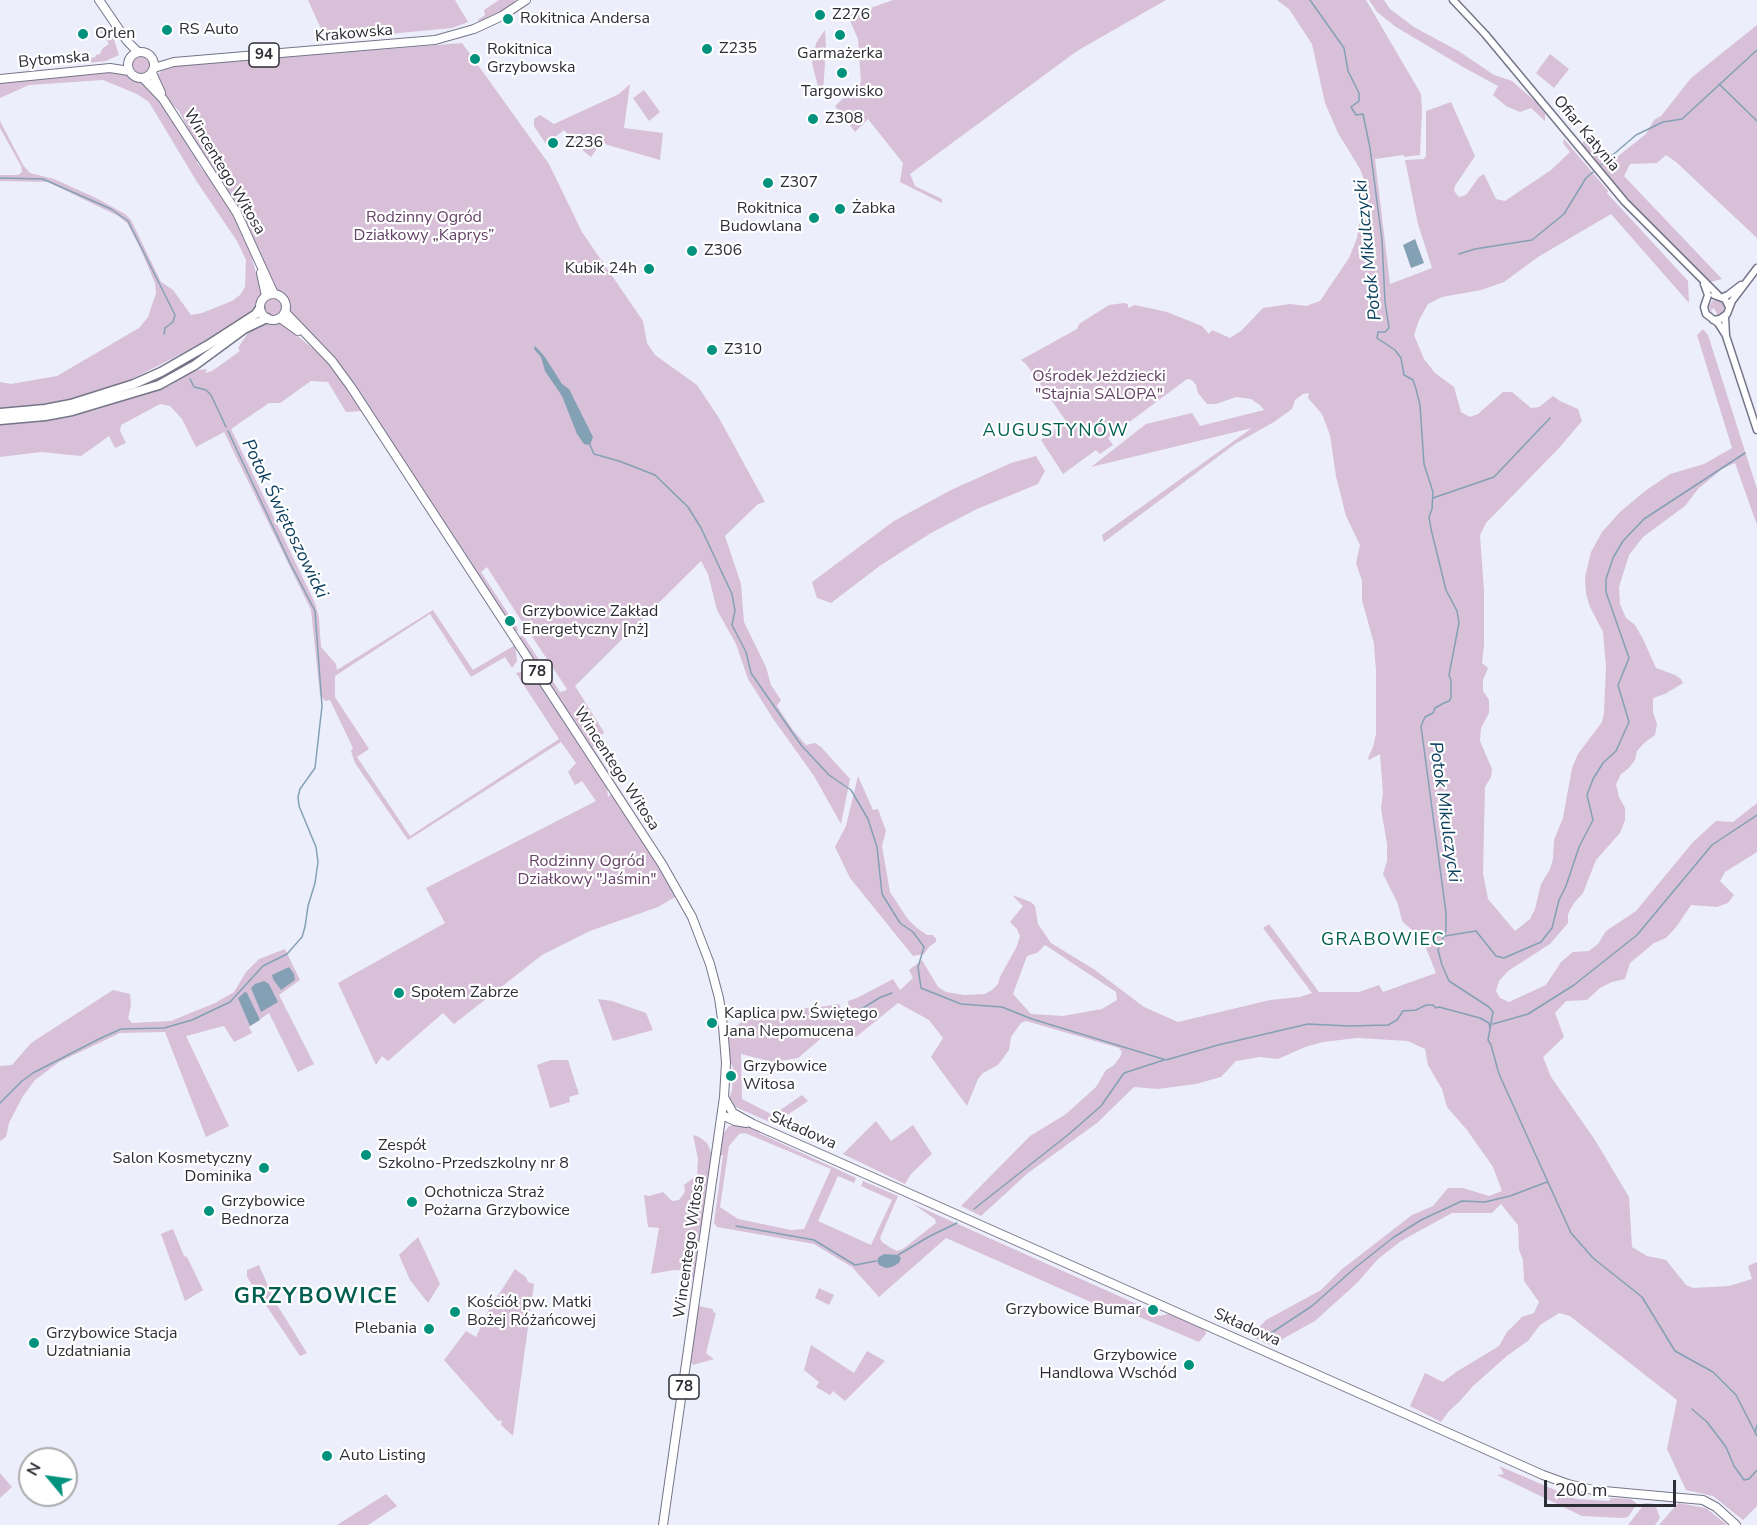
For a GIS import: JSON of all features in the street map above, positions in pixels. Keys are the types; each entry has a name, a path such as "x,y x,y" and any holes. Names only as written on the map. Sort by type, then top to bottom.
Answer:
{"highway":[{"path":"0,413 60,406 102,396 134,384 199,351 256,314 260,308"},
{"path":"0,420 45,417 159,385 195,365 244,329 267,318"}],"main road":[{"path":"99,0 127,41 131,60 147,53 153,67"},
{"name":"Krakowska","path":"143,78 153,67 174,62 435,40 474,29 502,16 526,0"},
{"name":"Bytomska","path":"0,79 110,68 131,60"},
{"name":"Wincentego Witosa","path":"131,60 135,77 143,78 163,99 242,220 274,294"},
{"name":"Wincentego Witosa","path":"153,67 163,99"},
{"name":"Wincentego Witosa","path":"258,259 266,296"},
{"path":"274,294 266,296 260,308 267,318 273,320 282,315"},
{"name":"78","path":"274,294 285,300 282,315"},
{"name":"Wincentego Witosa","path":"282,315 327,356 351,387 682,898 700,935 719,998 725,1056 724,1097 663,1525"},
{"name":"Składowa","path":"724,1097 740,1120"},
{"name":"Składowa","path":"722,1115 753,1124 1550,1478 1598,1491 1703,1500 1716,1507 1736,1525"},
{"path":"719,1139 727,1125 740,1120"}],"street":[{"name":"Ofiar Katynia","path":"1453,0 1485,34 1625,202 1720,296"},
{"path":"1706,301 1712,296 1728,295 1757,268"},
{"path":"1746,280 1725,317 1726,336 1757,430"},
{"path":"1703,281 1708,295 1704,310 1726,336"},
{"path":"1720,296 1727,301 1729,307"},
{"path":"1713,320 1725,317"}],"green space":[{"path":"308,0 455,0 468,22 452,28 326,40"},
{"path":"499,0 515,0 515,3 480,23 478,20 485,15 484,10"},
{"path":"893,0 1166,0 1077,51 910,174 915,186 942,199 942,203 900,182 903,163 868,119 855,132 835,106 861,82 858,39 848,16"},
{"name":"Ośrodek Jeżdziecki \"Stajnia SALOPA\"","path":"1277,0 1366,0 1421,94 1420,155 1375,159 1390,284 1432,268 1418,224 1405,160 1424,159 1426,156 1426,111 1451,102 1475,156 1455,186 1454,191 1459,197 1466,195 1479,177 1484,174 1496,199 1505,201 1551,170 1570,152 1563,143 1564,139 1608,191 1607,193 1688,281 1689,303 1611,214 1538,257 1504,282 1481,290 1442,297 1428,304 1414,335 1424,359 1435,373 1454,387 1461,412 1470,417 1478,414 1503,392 1512,392 1531,408 1539,407 1553,396 1578,409 1582,421 1486,523 1480,535 1484,591 1482,663 1488,668 1483,680 1483,691 1489,700 1489,713 1481,728 1480,741 1492,769 1491,777 1485,787 1483,873 1488,899 1515,931 1530,919 1541,884 1550,869 1554,840 1563,818 1572,768 1578,754 1602,722 1606,667 1603,632 1586,594 1585,577 1591,552 1602,532 1620,512 1645,491 1670,474 1704,464 1732,448 1697,335 1703,329 1708,335 1757,489 1757,525 1735,463 1722,469 1698,489 1685,506 1643,537 1629,555 1619,587 1620,604 1626,618 1635,625 1643,639 1656,668 1675,675 1683,683 1653,698 1653,712 1657,724 1655,735 1637,751 1635,760 1621,774 1616,784 1625,808 1625,820 1620,833 1596,860 1583,893 1568,914 1568,923 1550,944 1508,971 1499,981 1496,991 1500,998 1509,1002 1546,985 1561,962 1573,952 1589,951 1598,944 1606,931 1636,911 1693,842 1716,821 1733,822 1757,803 1757,852 1725,872 1720,881 1734,895 1728,903 1717,907 1691,905 1666,938 1654,943 1630,963 1625,979 1600,988 1587,1000 1566,1001 1555,1013 1564,1037 1543,1057 1551,1077 1595,1140 1629,1197 1632,1247 1647,1256 1666,1260 1686,1285 1693,1288 1729,1286 1752,1279 1748,1266 1757,1262 1757,1506 1743,1520 1713,1496 1686,1490 1667,1449 1677,1400 1570,1316 1559,1313 1540,1325 1528,1341 1508,1355 1473,1386 1441,1422 1410,1406 1425,1373 1443,1382 1499,1346 1507,1332 1522,1317 1534,1313 1539,1302 1524,1281 1518,1225 1501,1204 1492,1213 1452,1213 1401,1241 1378,1259 1357,1283 1315,1321 1284,1338 1274,1347 1251,1336 1266,1320 1321,1290 1341,1270 1412,1215 1433,1206 1448,1188 1463,1188 1489,1196 1502,1191 1493,1167 1467,1130 1447,1107 1442,1089 1428,1065 1425,1049 1408,1041 1357,1038 1323,1042 1278,1059 1260,1057 1236,1061 1221,1077 1196,1084 1158,1089 1134,1087 1097,1123 1028,1173 981,1216 961,1206 1030,1136 1066,1114 1096,1087 1106,1070 1120,1057 1122,1052 1119,1048 1026,1021 1021,1023 1011,1037 1009,1050 998,1065 983,1073 978,1079 967,1106 931,1057 943,1038 929,1020 898,1003 856,1037 836,1038 825,1035 798,1058 773,1062 741,1054 742,1099 773,1115 802,1095 808,1101 774,1124 731,1105 729,1099 732,1090 733,1068 730,1061 728,1034 750,1014 839,1004 844,1016 848,1016 850,1015 848,1001 893,979 900,990 913,978 909,970 922,960 938,987 946,992 964,995 985,994 992,990 998,984 1020,936 1010,922 1023,906 1012,895 1031,902 1035,906 1038,924 1051,943 1095,970 1144,1007 1178,1022 1270,1000 1300,997 1312,993 1263,928 1269,924 1319,992 1359,992 1379,985 1383,992 1436,973 1426,948 1402,921 1398,904 1383,874 1387,861 1387,844 1381,808 1383,793 1380,754 1369,760 1368,758 1376,734 1376,671 1374,644 1362,600 1362,581 1356,563 1360,545 1346,516 1336,476 1330,435 1322,414 1308,398 1309,393 1295,400 1292,409 1235,444 1104,542 1102,535 1252,428 1091,467 1146,424 1192,413 1200,426 1264,410 1251,399 1236,397 1216,404 1207,404 1198,393 1192,380 1187,379 1108,438 1113,445 1100,454 1096,450 1063,474 1041,440 1066,421 1021,360 1077,329 1079,324 1109,305 1124,303 1128,304 1128,308 1135,305 1167,312 1202,326 1209,334 1212,330 1230,338 1241,331 1263,308 1290,304 1306,306 1320,301 1349,258 1357,238 1365,182 1360,169 1338,133 1325,103 1312,44 1289,9","holes":["1045,945 1116,992 1117,1000 1102,1009 1063,1016 1031,1014 1013,994 1027,956 1037,953"]},
{"path":"1369,0 1384,0 1390,9 1414,27 1460,52 1494,75 1512,81 1537,103 1545,114 1545,121 1531,108 1520,112 1506,106 1493,95 1498,86 1396,27 1377,12"},
{"path":"1757,25 1757,238 1666,155 1657,163 1630,164 1624,176 1722,279 1710,282 1615,186 1581,146 1584,140 1617,157 1646,134 1654,120 1661,116 1691,78"},
{"path":"102,28 107,29 114,40 119,55 106,61 76,64 69,62 68,57 71,53 85,60 99,55 109,44 100,33"},
{"path":"825,30 823,93 820,94 812,63 816,43"},
{"name":"Rodzinny Ogród Działkowy „Kaprys”","path":"462,43 549,164 582,232 643,321 647,343 655,355 697,385 719,418 765,502 758,504 725,536 741,584 744,622 766,667 771,685 781,700 777,706 793,730 806,745 815,743 821,747 850,779 841,824 814,776 748,679 736,644 717,610 708,574 701,561 575,686 604,732 593,747 659,851 686,899 519,640 521,635 524,637 560,692 565,691 567,689 527,629 530,622 524,625 487,567 481,572 517,627 518,631 515,631 468,563 346,373 289,312 288,301 285,296 277,292 246,221 191,135 179,111 167,99 158,78 158,74 162,71 178,66"},
{"path":"141,54 151,61 152,65 145,75 141,76 131,69 130,65 137,55"},
{"path":"1550,54 1569,69 1554,88 1536,73"},
{"path":"110,72 128,74 145,82 165,107 193,151 198,160 197,163 212,181 234,216 249,247 262,296 255,312 251,312 253,314 120,385 84,398 54,404 0,408 0,382 11,384 57,376 139,328 148,317 156,293 155,283 140,248 127,223 118,216 48,182 0,181 0,175 18,175 22,172 0,128 0,121 23,165 30,173 54,179 96,198 125,214 131,220 161,282 173,290 191,315 232,301 245,287 246,260 237,241 197,182 149,102 137,94 103,80 29,85 0,98 0,82"},
{"path":"630,84 624,128 663,133 660,160 601,143 591,157 564,130 546,144 534,126 534,119 540,115 554,124 619,94"},
{"path":"644,90 660,112 649,121 633,98"},
{"path":"273,296 281,299 284,307 281,315 273,318 265,315 262,307 265,299"},
{"path":"1718,299 1725,307 1722,314 1718,316 1714,308 1711,310 1713,314 1711,312 1709,306 1712,301"},
{"name":"Rodzinny Ogród Działkowy \"Jaśmin\"","path":"263,321 281,322 317,352 335,371 362,411 346,412 328,382 311,381 280,403 269,403 231,429 315,603 319,618 321,647 336,664 337,670 433,610 473,670 515,645 517,661 512,668 505,657 471,677 430,614 335,676 335,697 369,749 357,757 410,836 559,739 516,673 531,674 538,681 607,787 608,797 612,793 678,895 678,899 675,897 658,907 590,931 542,955 454,1024 443,1013 388,1061 382,1056 376,1065 338,983 445,923 426,888 596,801 582,781 575,785 568,772 576,763 561,742 408,840 355,763 351,751 353,748 330,700 325,701 320,695 311,610 224,432 196,447 182,419 170,406 160,404 121,425 120,431 126,443 115,448 109,436 81,456 41,452 0,457 0,424 45,420 95,410 171,385 191,371 207,369 205,373 212,371 240,351 238,348 250,330"},
{"path":"1036,456 1045,471 1038,484 977,509 931,533 881,565 831,603 817,598 812,582 894,521 951,490 1011,463"},
{"path":"858,776 873,810 878,809 886,831 882,846 890,892 907,918 917,928 927,935 933,935 936,939 936,942 924,954 913,956 850,878 835,847 846,826"},
{"path":"285,949 300,980 279,995 314,1064 298,1072 269,1013 249,1027 252,1033 234,1042 224,1026 186,1036 229,1126 206,1137 165,1032 120,1033 59,1062 35,1080 23,1096 9,1123 6,1137 0,1141 0,1066 12,1065 31,1043 113,990 130,994 131,1006 128,1018 132,1023 171,1021 215,1003 234,992 246,972 259,959"},
{"path":"598,999 612,1001 646,1013 653,1030 613,1041"},
{"path":"551,1060 568,1060 579,1094 569,1097 570,1102 550,1108 537,1065"},
{"path":"876,1121 891,1141 913,1125 932,1154 911,1174 905,1184 843,1154"},
{"path":"729,1126 759,1129 855,1171 858,1176 759,1133 856,1178 854,1183 838,1176 818,1221 871,1245 892,1200 861,1186 863,1181 898,1196 880,1238 882,1242 897,1251 903,1249 936,1223 935,1219 913,1204 1160,1316 1171,1313 1205,1329 1206,1334 1199,1342 1118,1308 1111,1311 946,1238 879,1297 852,1267 814,1244 717,1227 714,1223 723,1155 719,1156 723,1134","holes":["745,1133 831,1169 804,1229 791,1230 738,1219 720,1207 729,1146 739,1134"]},
{"path":"693,1135 707,1143 714,1159 697,1280 694,1280 689,1271 674,1270 651,1274 659,1228 648,1227 644,1195 663,1192 672,1201 679,1200 685,1192 684,1185 697,1175 698,1159"},
{"path":"173,1229 184,1256 187,1257 203,1290 185,1301 161,1234"},
{"path":"418,1237 440,1284 428,1303 410,1280 399,1255"},
{"path":"259,1265 274,1300 307,1353 300,1356 247,1277 247,1270"},
{"path":"515,1269 526,1277 528,1282 534,1284 513,1436 501,1425 502,1420 498,1421 444,1360 466,1331 476,1337 487,1313"},
{"path":"819,1288 834,1295 829,1305 815,1298"},
{"path":"699,1306 713,1309 716,1313 706,1353 714,1359 693,1365 690,1361"},
{"path":"811,1345 854,1373 867,1351 885,1361 845,1401 833,1391 830,1395 816,1387 819,1382 804,1370"},
{"path":"1499,1466 1576,1499 1609,1501 1611,1498 1631,1499 1637,1504 1628,1517 1582,1516 1497,1475 1504,1474"},
{"path":"0,1473 12,1487 0,1498"},
{"path":"386,1494 397,1506 368,1525 337,1525"},
{"path":"1645,1503 1655,1504 1660,1518 1655,1525 1628,1525"},
{"path":"1678,1503 1706,1508 1727,1525 1659,1525"}],"water":[{"path":"1415,239 1424,263 1411,268 1403,245"},
{"path":"535,346 562,384 569,389 593,437 590,445 584,444 577,434 562,396 545,371 541,357 534,349"},
{"path":"289,967 295,980 281,990 272,975"},
{"path":"264,981 269,984 278,1002 261,1012 251,988"},
{"path":"245,992 260,1020 250,1026 238,998"},
{"path":"884,1254 898,1255 901,1258 899,1263 886,1268 879,1265 877,1261"}],"waterway":[{"name":"Potok Mikulczycki","path":"1310,0 1344,48 1348,71 1359,93 1359,101 1351,107 1356,115 1363,114 1370,148 1382,240 1385,302 1389,328 1385,332 1378,332 1377,338 1395,350 1401,358 1404,375 1413,380 1416,389 1420,405 1424,464 1433,492 1429,517 1431,529 1446,590 1457,611 1459,623 1449,675 1451,698 1425,717 1421,726 1446,913 1446,931 1438,950 1442,965 1449,981 1493,1012 1488,1040 1499,1074 1571,1233 1593,1258 1642,1297 1675,1351 1713,1372 1736,1395 1757,1436"},
{"path":"1601,165 1636,135 1663,122 1682,119 1757,50"},
{"path":"1719,84 1757,121"},
{"path":"1459,254 1475,249 1532,240 1564,214 1586,178 1593,172"},
{"path":"0,178 43,179 111,209 128,221 175,315 173,322 165,328 164,334"},
{"name":"Potok Świętoszowicki","path":"190,379 194,387 206,390 211,395 226,427"},
{"path":"1433,498 1494,477 1550,418"},
{"name":"Potok Świętoszowicki","path":"0,1103 33,1073 121,1029 164,1028 192,1020 230,1002 263,966 287,954 302,937 318,862 316,847 299,806 298,797 300,789 315,768 322,706 315,611 228,431"},
{"path":"590,445 594,454 655,475 688,507 701,528 732,594 735,611 732,625 746,652 751,673 801,745 829,775 851,790 868,819 877,847 882,894 900,923 913,932 924,947 918,967 921,988 961,1004 1002,1007 1032,1019 1166,1060 1308,1024 1388,1025 1397,1020 1403,1011 1416,1010 1426,1005 1480,1018 1489,1023 1490,1029"},
{"path":"1445,936 1476,931 1496,956 1504,958 1541,942 1552,928 1559,900 1579,847 1593,820 1587,795 1603,763 1616,751 1629,722 1618,685 1629,658 1606,592 1606,579 1613,558 1623,541 1644,519 1745,453"},
{"path":"1493,1024 1528,1014 1574,985 1637,935 1712,845 1757,815"},
{"path":"814,1016 845,1019 881,997 892,993"},
{"path":"974,1209 1101,1106 1124,1073 1164,1060"},
{"path":"1268,1335 1312,1306 1394,1237 1421,1220 1462,1201 1485,1202 1510,1196 1547,1182"},
{"path":"898,1255 957,1223"},
{"path":"736,1226 814,1240 855,1265 876,1261"},
{"path":"1692,1409 1707,1422 1726,1447 1734,1466 1744,1480 1749,1479 1757,1470"},
{"name":"Potok Mikulczycki","path":"1755,1433 1757,1425"}],"place":[{"name":"Z276","path":"820,15"},
{"name":"Rokitnica Andersa","path":"508,19"},
{"name":"RS Auto","path":"167,30"},
{"name":"Orlen","path":"83,34"},
{"name":"Garmażerka","path":"840,35"},
{"name":"Z235","path":"707,49"},
{"name":"Rokitnica Grzybowska","path":"475,59"},
{"name":"Targowisko","path":"842,73"},
{"name":"Z308","path":"813,119"},
{"name":"Z236","path":"553,143"},
{"name":"Z307","path":"768,183"},
{"name":"Żabka","path":"840,209"},
{"name":"Rokitnica Budowlana","path":"814,218"},
{"name":"Z306","path":"692,251"},
{"name":"Kubik 24h","path":"649,269"},
{"name":"Z310","path":"712,350"},
{"name":"Grzybowice Zakład Energetyczny [nż]","path":"510,621"},
{"name":"Społem Zabrze","path":"399,993"},
{"name":"Kaplica pw. Świętego Jana Nepomucena","path":"712,1023"},
{"name":"Grzybowice Witosa","path":"731,1076"},
{"name":"Zespół Szkolno-Przedszkolny nr 8","path":"366,1155"},
{"name":"Salon Kosmetyczny Dominika","path":"264,1168"},
{"name":"Ochotnicza Straż Pożarna Grzybowice","path":"412,1202"},
{"name":"Grzybowice Bednorza","path":"209,1211"},
{"name":"Grzybowice Bumar","path":"1153,1310"},
{"name":"Kościół pw. Matki Bożej Różańcowej","path":"455,1312"},
{"name":"Plebania","path":"429,1329"},
{"name":"Grzybowice Stacja Uzdatniania","path":"34,1343"},
{"name":"Grzybowice Handlowa Wschód","path":"1189,1365"},
{"name":"Auto Listing","path":"327,1456"}],"district":[{"name":"AUGUSTYNÓW","path":"1056,432"},
{"name":"GRABOWIEC","path":"1383,941"},
{"name":"GRZYBOWICE","path":"316,1298"}]}
